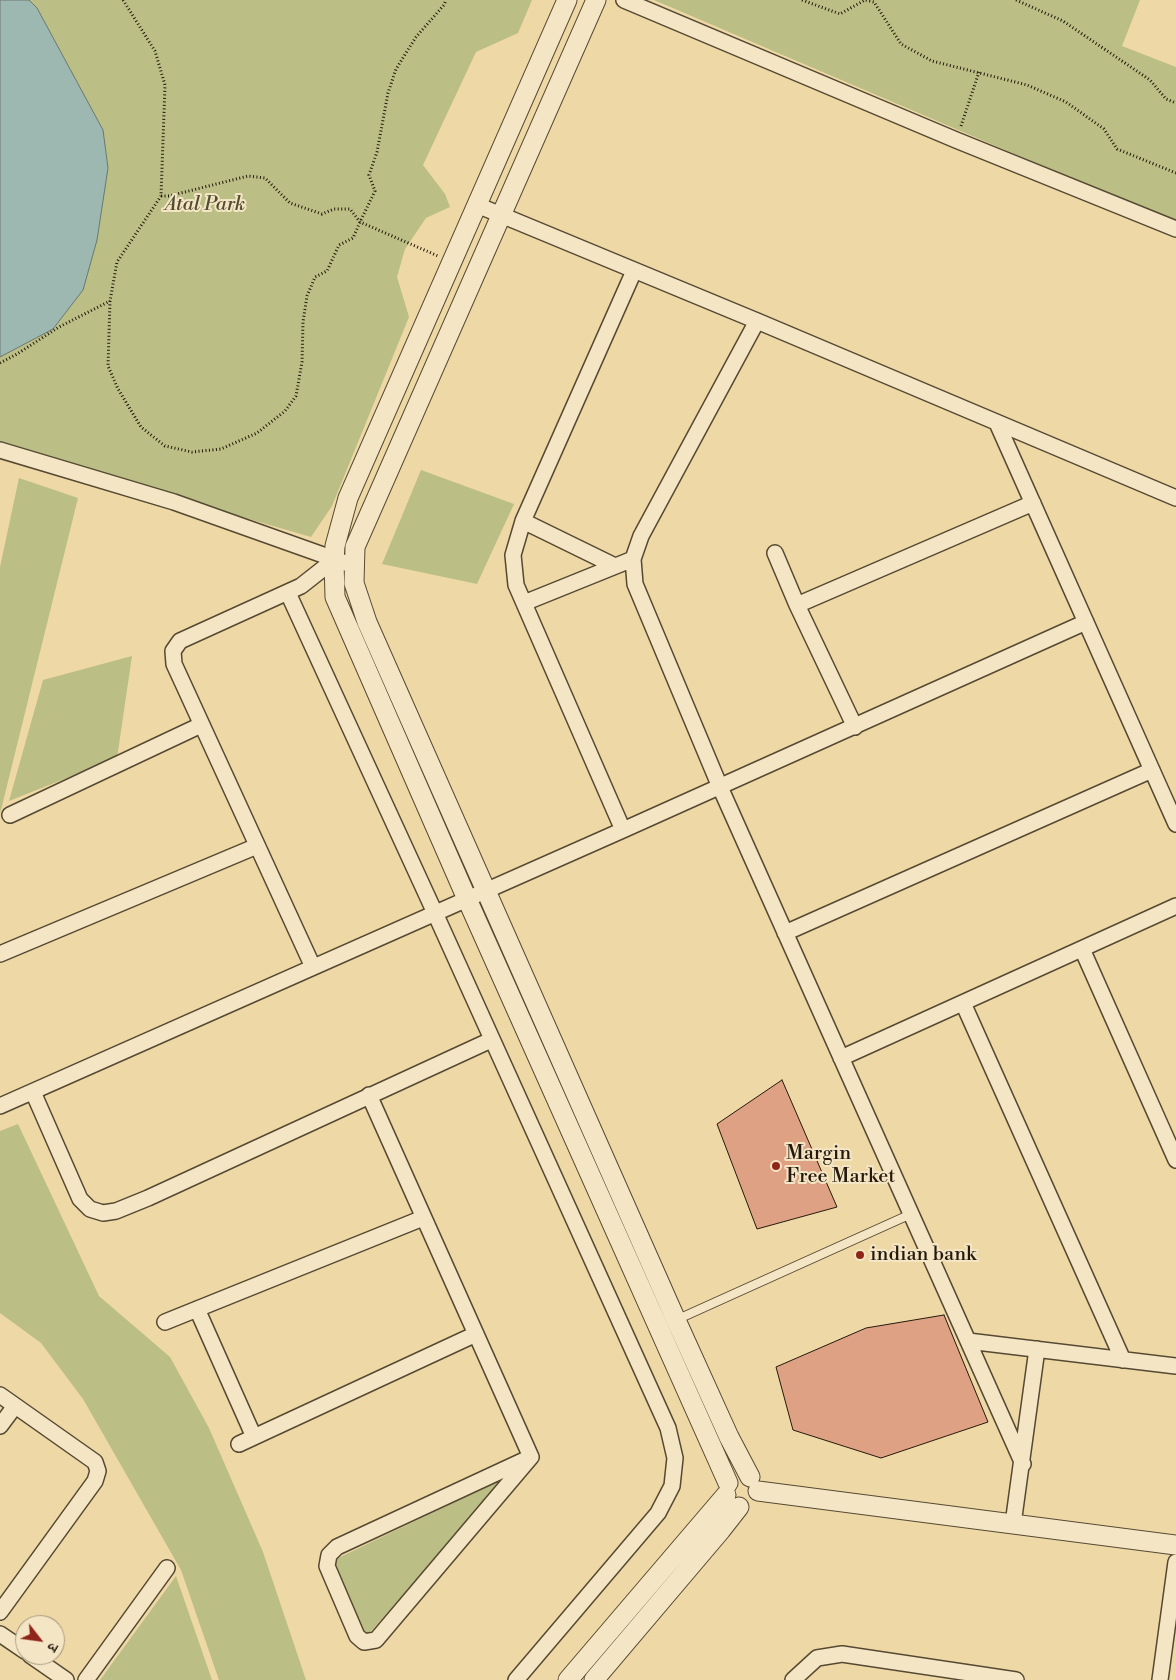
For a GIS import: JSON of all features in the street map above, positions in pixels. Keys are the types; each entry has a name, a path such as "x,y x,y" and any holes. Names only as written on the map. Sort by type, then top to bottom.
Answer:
{"street":[{"path":"567,0 348,498 335,546 335,597 466,899 658,1327 731,1495 746,1507 751,1505 756,1499 754,1484 729,1437 676,1320 368,622 354,583 355,548 596,0"},
{"path":"624,0 956,140 1176,229"},
{"path":"477,205 1176,498"},
{"path":"623,830 516,585 513,556 524,521 634,271"},
{"path":"757,321 641,536 633,559 636,584 720,787 1023,1464"},
{"path":"997,423 1176,824"},
{"path":"0,450 174,502 354,566"},
{"path":"797,605 1033,503"},
{"path":"524,521 615,566"},
{"path":"775,553 797,605 854,726"},
{"path":"524,603 633,559"},
{"path":"313,967 201,725 174,664 173,651 180,641 301,586 334,560"},
{"path":"288,592 668,1428 675,1458 672,1486 658,1513 516,1680"},
{"path":"0,1106 720,787 1086,622"},
{"path":"10,815 201,725"},
{"path":"785,933 1152,770"},
{"path":"0,954 257,846"},
{"path":"841,1058 1176,906"},
{"path":"1082,949 1176,1160"},
{"path":"963,1003 1123,1360"},
{"path":"523,1024 542,1016"},
{"path":"33,1092 80,1199 90,1209 103,1213 116,1211 148,1198 491,1040"},
{"path":"369,1096 531,1457"},
{"path":"165,1322 424,1218"},
{"path":"197,1309 254,1436"},
{"path":"239,1444 476,1334"},
{"path":"968,1341 1176,1366"},
{"path":"1013,1524 1023,1464 1037,1349"},
{"path":"0,1395 94,1462 98,1471 95,1481 0,1612"},
{"path":"0,1426 15,1406"},
{"path":"531,1457 376,1640 364,1642 356,1636 327,1566 329,1555 337,1547 531,1457"},
{"path":"594,1680 721,1530 738,1475 744,1475 754,1484 1013,1524 1176,1545"},
{"path":"568,1680 731,1495"},
{"path":"1160,1680 1176,1562"},
{"path":"86,1680 167,1568"},
{"path":"0,1634 15,1644"},
{"path":"793,1680 817,1658 842,1654 1016,1680"},
{"path":"44,1665 66,1680"}],"lane":[{"path":"658,1327 911,1214"}],"path":[{"path":"123,0 155,51 165,85 160,196 117,262 110,301 108,366 118,389 141,427 166,446 192,452 221,448 257,433 285,411 296,396 302,362 303,322 307,296 315,278 327,271 339,245 353,238 375,191 369,175 377,152 388,93 396,69 416,37 444,5 446,0"},
{"path":"802,0 840,14 865,0 874,1 901,44 932,61 1027,84 1066,102 1104,129 1117,149 1176,173"},
{"path":"1016,0 1063,21 1150,80 1166,99 1176,103"},
{"path":"956,140 979,72"},
{"path":"160,196 170,196 248,176 265,178 290,203 322,214 334,209 350,210 360,222 452,262"},
{"path":"0,363 60,327 110,301"}],"green space":[{"name":"Atal Park","path":"0,0 532,0 518,33 476,52 423,165 445,194 450,207 426,218 405,249 397,277 409,317 332,506 311,537 0,447"},
{"path":"654,0 1140,0 1122,46 1176,67 1176,223"},
{"path":"421,470 514,504 477,584 382,564"},
{"path":"19,478 78,498 0,814 0,567"},
{"path":"132,656 117,758 9,801 43,680"},
{"path":"18,1124 99,1296 170,1357 209,1428 263,1552 306,1680 219,1680 181,1570 83,1399 41,1343 0,1313 0,1131"},
{"path":"507,1477 365,1638 334,1560"},
{"path":"176,1576 212,1680 100,1680"}],"water":[{"path":"0,0 29,0 37,8 103,130 108,168 97,240 83,290 53,329 0,357"}],"building":[{"name":"Margin Free Market","path":"782,1080 837,1207 757,1229 717,1124"},
{"path":"944,1315 988,1422 881,1458 793,1430 776,1367 866,1328"}],"place":[{"name":"Margin Free Market","path":"776,1166"},
{"name":"indian bank","path":"860,1255"}]}
